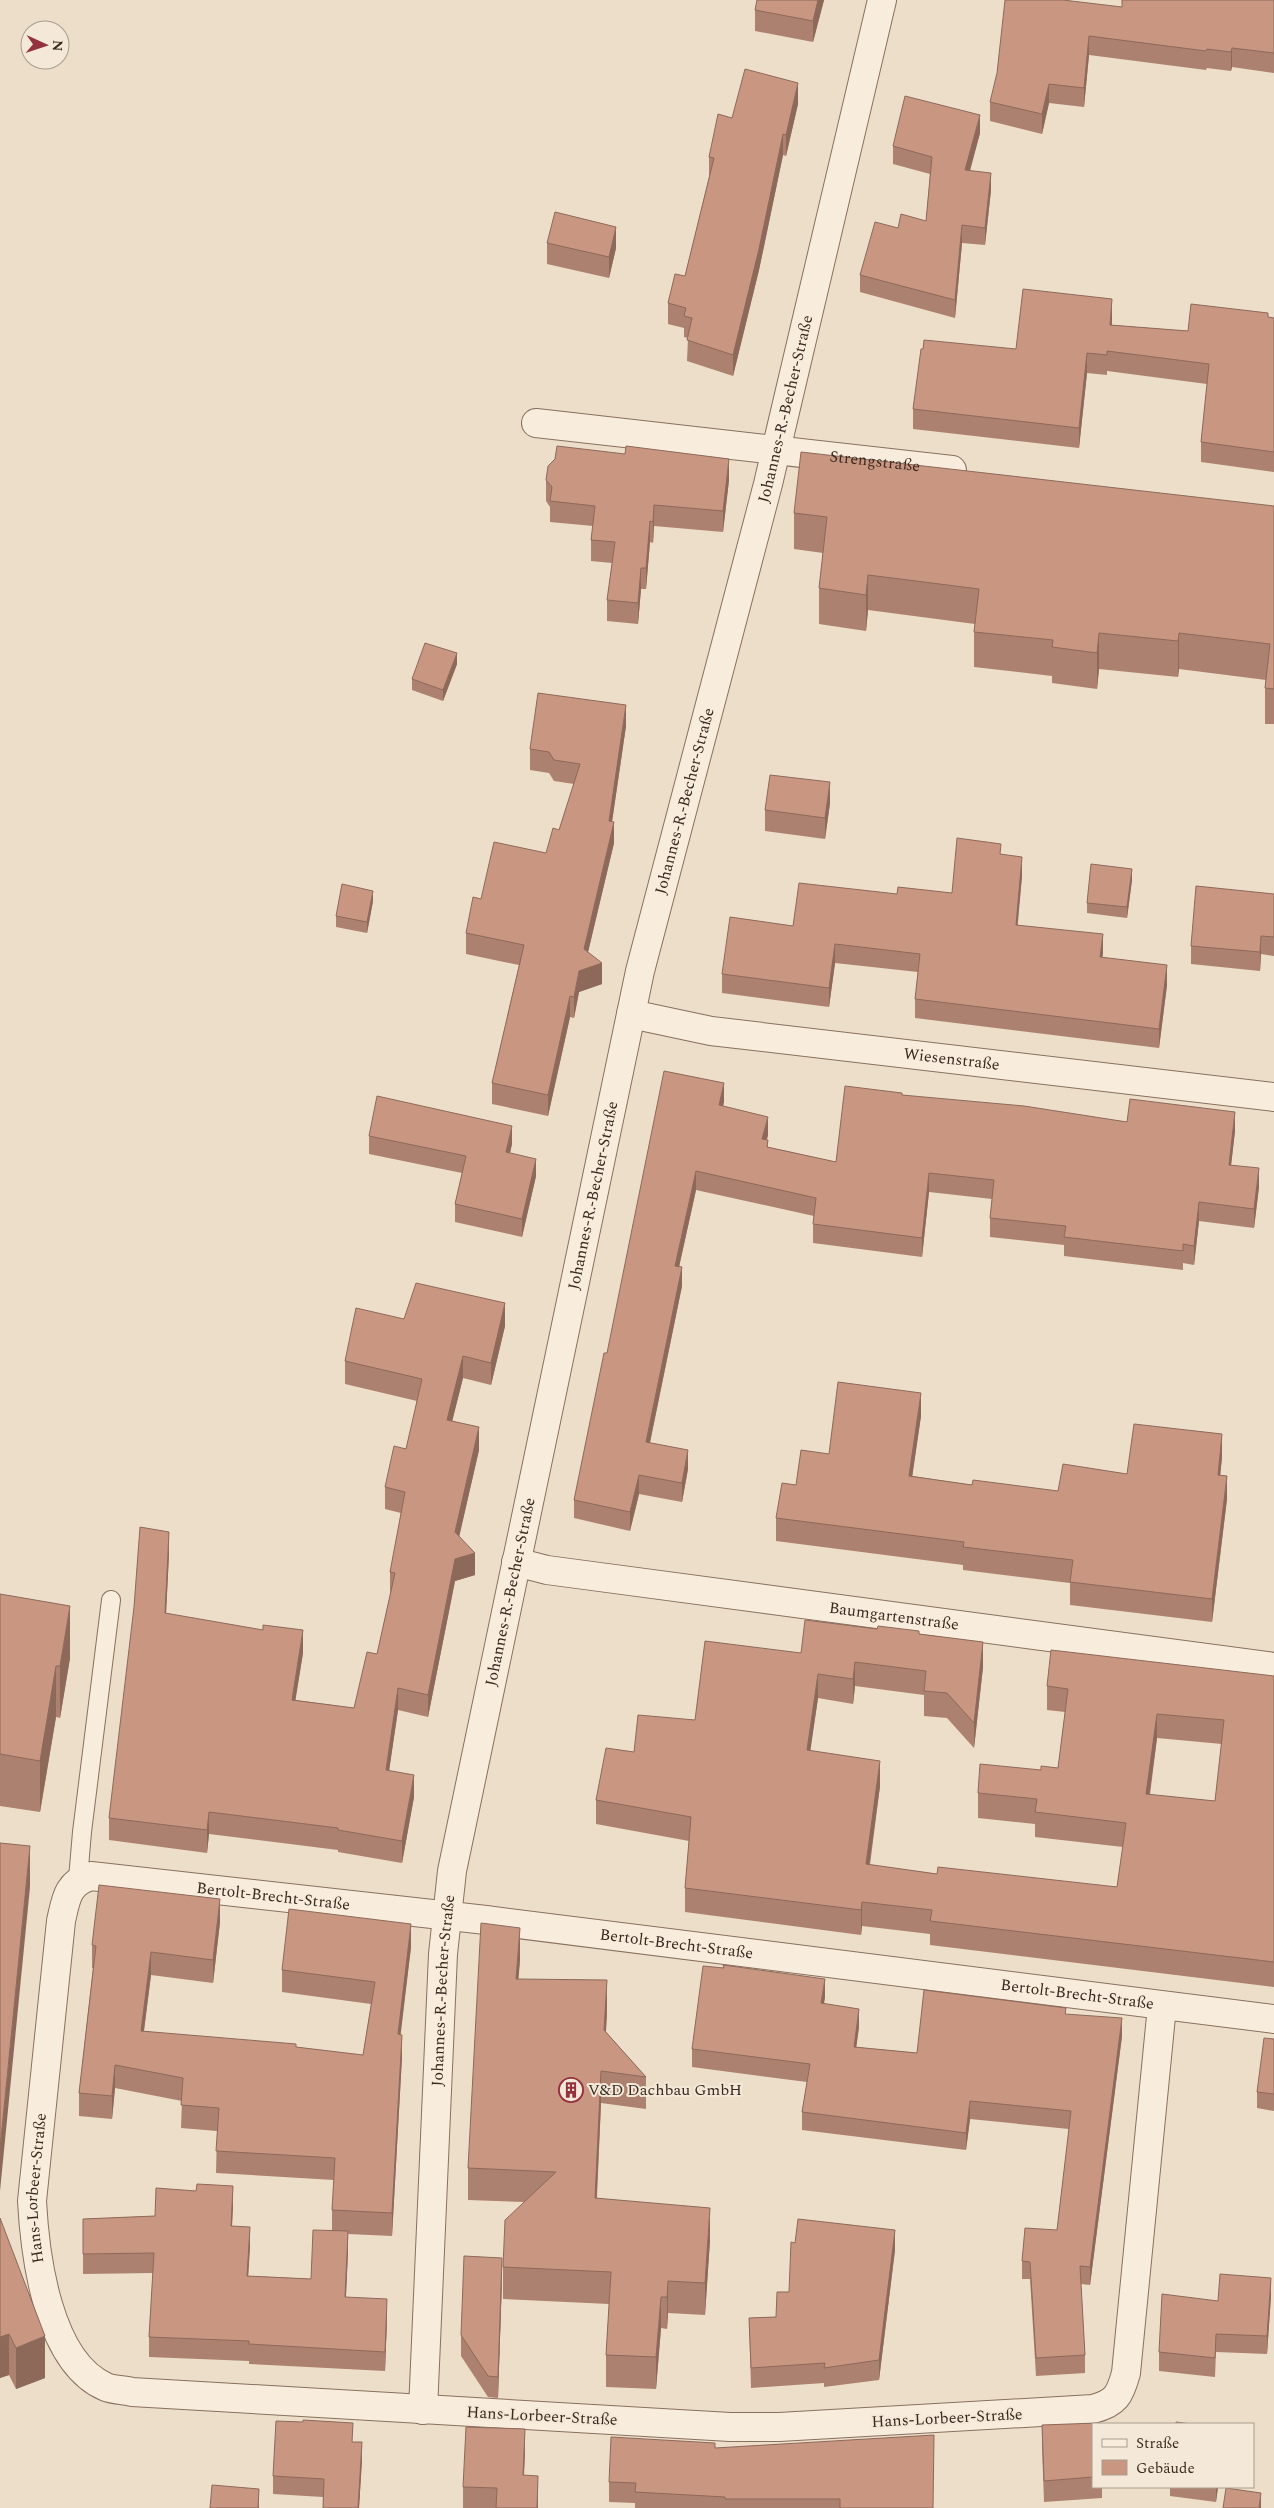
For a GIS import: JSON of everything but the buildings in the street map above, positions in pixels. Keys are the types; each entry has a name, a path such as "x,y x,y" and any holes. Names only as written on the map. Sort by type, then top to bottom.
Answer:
{"street":[{"name":"Johannes-R.-Becher-Straße","path":"423,2410 446,1916 452,1871 631,1014 777,448 882,0"},
{"name":"Strengstraße","path":"536,423 777,448 982,473"},
{"name":"Wiesenstraße","path":"631,1014 711,1031 1274,1097"},
{"name":"Baumgartenstraße","path":"516,1562 547,1570 1274,1666"},
{"name":"Bertolt-Brecht-Straße","path":"78,1879 91,1876 110,1876 1274,2019"},
{"name":"Hans-Lorbeer-Straße","path":"78,1879 66,1895 61,1921 32,2202 34,2233 41,2275 55,2326 68,2353 83,2371 106,2387 132,2392 730,2427 779,2427 1093,2409 1108,2405 1121,2392 1126,2373 1162,2006"}],"lane":[{"path":"78,1879 111,1600"}],"place":[{"name":"V&D Dachbau GmbH","path":"571,2090"}]}
